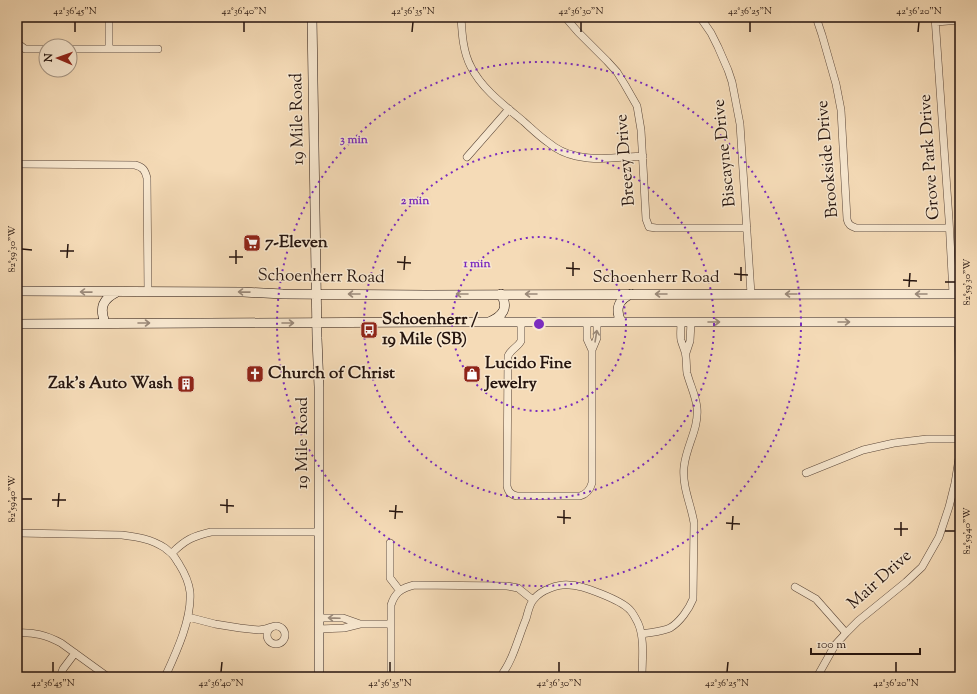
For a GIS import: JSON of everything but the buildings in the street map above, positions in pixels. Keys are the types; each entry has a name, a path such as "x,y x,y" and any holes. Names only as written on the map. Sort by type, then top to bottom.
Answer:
{"main road":[{"name":"19 Mile Road","path":"312,17 319,387 319,677"},
{"name":"Schoenherr Road","path":"17,291 243,292 426,295 956,294"},
{"path":"105,323 102,316 102,311 105,300 117,292"},
{"path":"488,322 499,317 504,312 505,302 501,294"},
{"path":"621,322 618,314 619,307 622,300 631,294"},
{"path":"17,324 959,322"}],"street":[{"path":"109,17 109,49"},
{"path":"461,17 464,50 471,67 479,80 490,92 550,144 576,156 599,158 643,156"},
{"name":"Breezy Drive","path":"565,17 617,72 637,106 641,130 646,219 649,227 747,228"},
{"name":"Biscayne Drive","path":"700,17 711,33 718,47 732,82 740,124 751,294"},
{"name":"Brookside Drive","path":"816,17 836,84 840,110 848,223 850,226 856,228 950,228"},
{"path":"935,20 960,20"},
{"name":"Grove Park Drive","path":"935,20 956,294"},
{"path":"18,44 25,49 38,49"},
{"path":"78,49 158,49"},
{"path":"466,157 509,109"},
{"path":"17,164 135,165 141,167 146,172 148,178 148,292"},
{"path":"587,322 587,339 592,350"},
{"path":"521,323 520,344 509,353 508,356 509,492 517,496 580,496 586,494 591,487 592,350 597,338 597,322"},
{"path":"681,322 681,341 686,353"},
{"path":"642,634 670,628 683,615 693,599 694,523 693,513 683,476 686,457 695,430 698,409 686,364 686,353 690,341 691,322"},
{"path":"959,322 960,394"},
{"path":"806,473 863,450 894,443 927,439 960,440"},
{"name":"Mair Drive","path":"817,677 834,645 858,621 922,567 939,537 949,507 960,452"},
{"path":"172,553 186,540 199,534 211,532 318,532"},
{"path":"17,533 122,535 139,537 152,541 172,553 181,567 188,584 190,601 188,617 175,655 165,677"},
{"path":"390,543 390,578 400,591"},
{"path":"391,677 391,605 394,598 406,587 414,585 507,586 518,588 533,600"},
{"path":"500,677 504,673 511,659 533,600 552,587 561,585 577,586 609,597 622,603 631,610 638,622 642,634 642,677"},
{"path":"795,587 816,599 846,633"},
{"path":"188,617 224,626 259,630 277,625 284,630 285,637 282,642 276,644 271,642 264,633 259,630"},
{"path":"319,618 343,618 360,624"},
{"path":"319,629 344,628 360,624 391,624"},
{"path":"267,638 267,632 271,627"},
{"path":"17,632 36,633 46,636 60,643 108,677"},
{"path":"60,677 63,669 75,653"}],"place":[{"name":"7-Eleven","path":"252,243"},
{"name":"Schoenherr / 19 Mile (SB)","path":"369,330"},
{"name":"Church of Christ","path":"255,374"},
{"name":"Lucido Fine Jewelry","path":"472,374"},
{"name":"Zak's Auto Wash","path":"186,384"}]}
